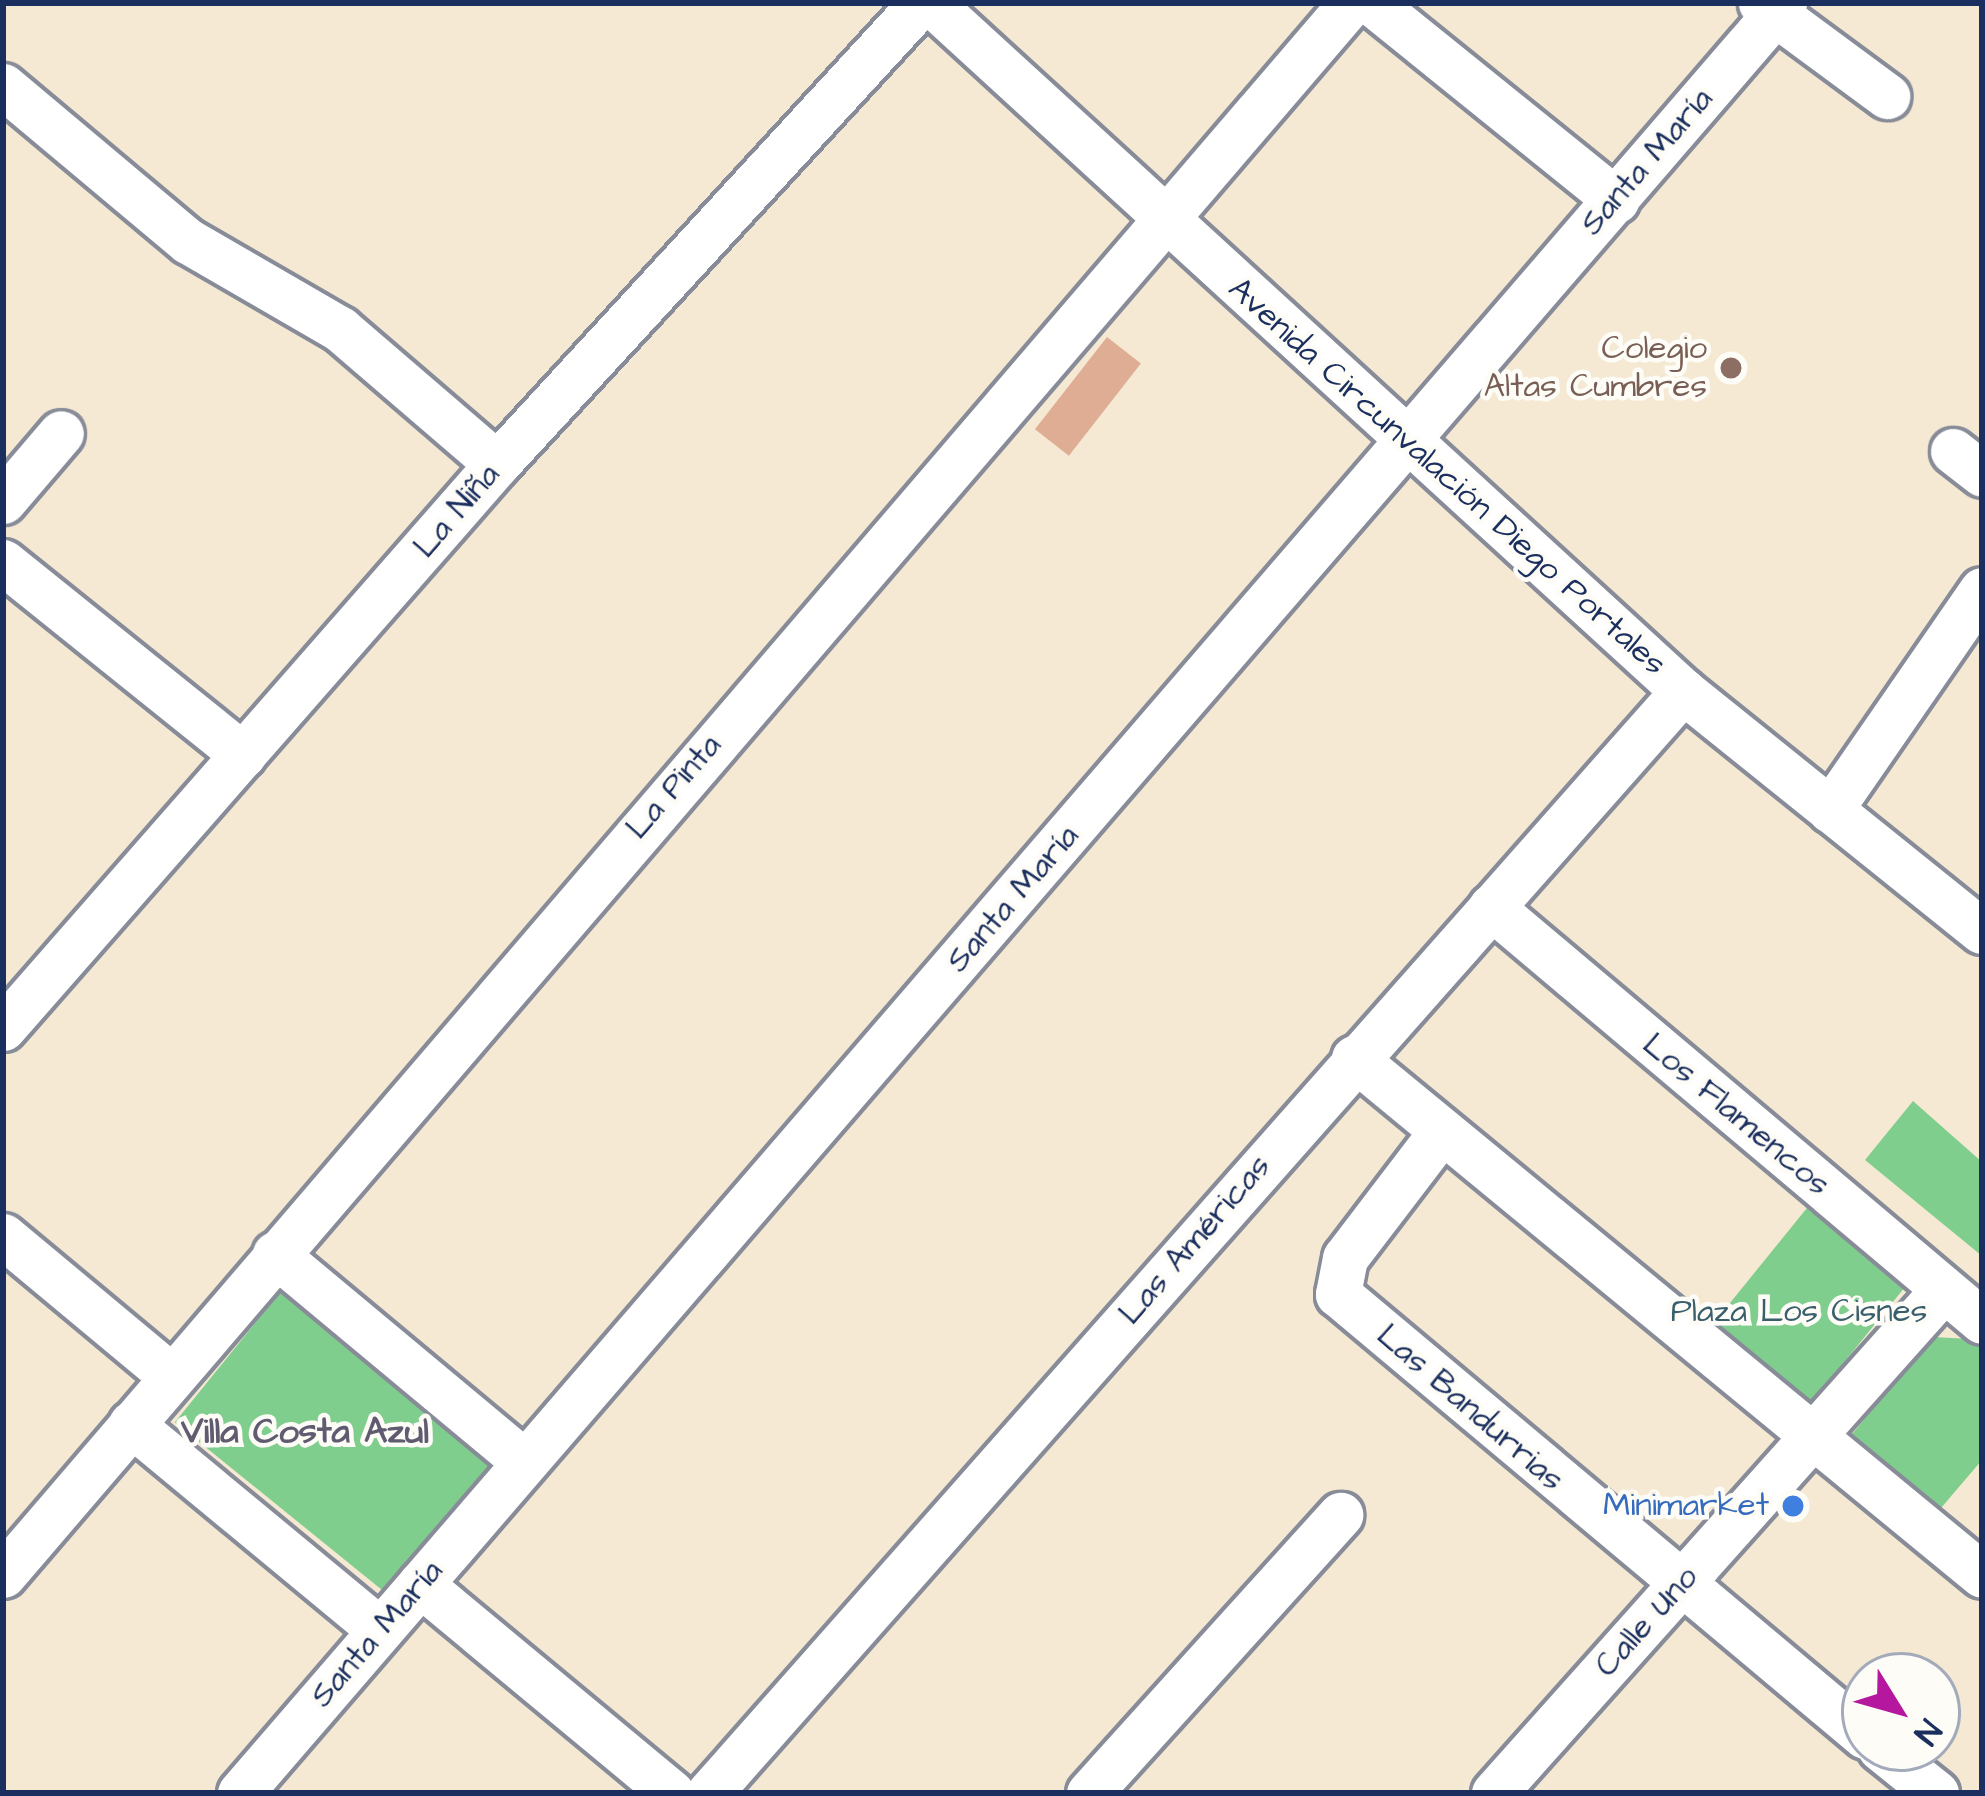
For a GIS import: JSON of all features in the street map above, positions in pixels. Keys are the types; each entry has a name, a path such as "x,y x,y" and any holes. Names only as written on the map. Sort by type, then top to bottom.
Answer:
{"street":[{"name":"La Niña","path":"3,1028 497,464 921,3"},
{"name":"Avenida Circunvalación Diego Portales","path":"931,3 1684,691 1982,931"},
{"name":"La Pinta","path":"3,1575 1161,218 1351,3"},
{"path":"1372,3 1616,200"},
{"path":"1774,7 1887,97"},
{"name":"Santa María","path":"240,1793 1616,200 1774,7"},
{"path":"3,86 188,241 340,329 497,464"},
{"path":"3,501 61,433"},
{"path":"3,562 243,755"},
{"path":"1830,810 1982,590"},
{"name":"Las Américas","path":"710,1793 1354,1058 1684,691"},
{"name":"Los Flamencos","path":"1491,907 1982,1321"},
{"path":"1354,1058 1810,1439 1982,1575"},
{"name":"Las Bandurrias","path":"1441,1132 1345,1258 1338,1294 1679,1586 1841,1717"},
{"path":"3,1236 171,1376"},
{"path":"275,1254 525,1462"},
{"name":"Calle Uno","path":"1506,1789 1943,1290"},
{"path":"131,1424 380,1630"},
{"path":"1089,1793 1340,1515"},
{"path":"419,1584 672,1793"},
{"path":"1910,1772 1936,1793"}],"green space":[{"path":"1913,1101 1982,1162 1982,1256 1865,1160"},
{"name":"Plaza Los Cisnes","path":"1815,1198 1913,1277 1798,1420 1700,1340"},
{"path":"290,1280 505,1454 390,1597 175,1422"},
{"path":"1933,1337 1971,1339 1982,1348 1982,1460 1941,1508 1852,1434"}],"building":[{"path":"1107,337 1141,363 1069,456 1035,429"}],"place":[{"name":"Colegio Altas Cumbres","path":"1731,368"},
{"name":"Minimarket","path":"1793,1506"}],"district":[{"name":"Villa Costa Azul","path":"305,1432"}]}
